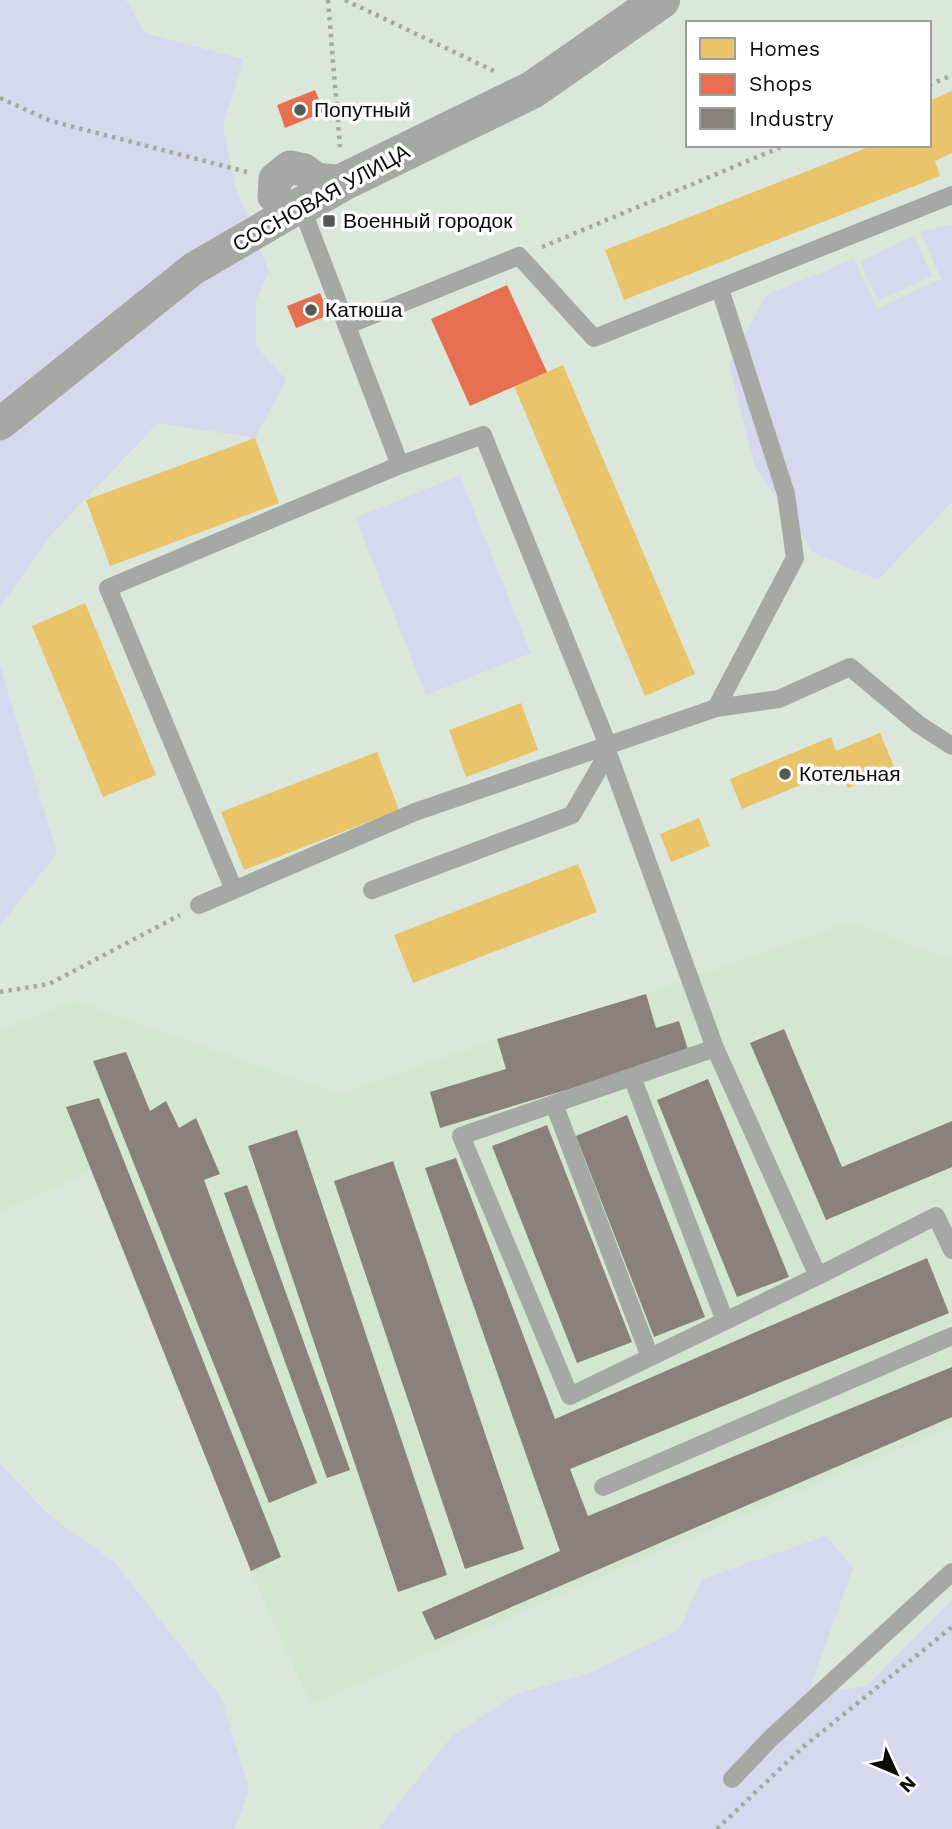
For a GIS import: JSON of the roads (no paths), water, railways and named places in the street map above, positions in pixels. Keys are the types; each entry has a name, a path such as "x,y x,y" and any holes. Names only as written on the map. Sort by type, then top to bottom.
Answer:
{"street":[{"name":"СОСНОВАЯ УЛИЦА","path":"0,424 193,269 343,182 532,90 661,0"},
{"path":"301,206 286,208 274,196 275,179 290,167 304,170 316,179 343,182"}],"lane":[{"path":"348,325 519,257 594,338 952,195"},
{"path":"301,206 400,465"},
{"path":"716,708 795,558 786,494 720,289"},
{"path":"234,890 108,588 400,465 483,435 608,749 715,1048 818,1276"},
{"path":"199,905 415,812 608,749 716,708 779,699 850,667 918,724 952,746"},
{"path":"373,890 572,814 608,749"},
{"path":"715,1048 461,1136 570,1396 936,1216 952,1250"},
{"path":"632,1077 725,1321"},
{"path":"554,1104 650,1357"},
{"path":"603,1487 952,1336"},
{"path":"732,1779 771,1738 952,1572"}],"place":[{"name":"Попутный","path":"300,110"},
{"name":"Военный городок","path":"329,221"},
{"name":"Катюша","path":"311,310"},
{"name":"Котельная","path":"785,774"}]}
